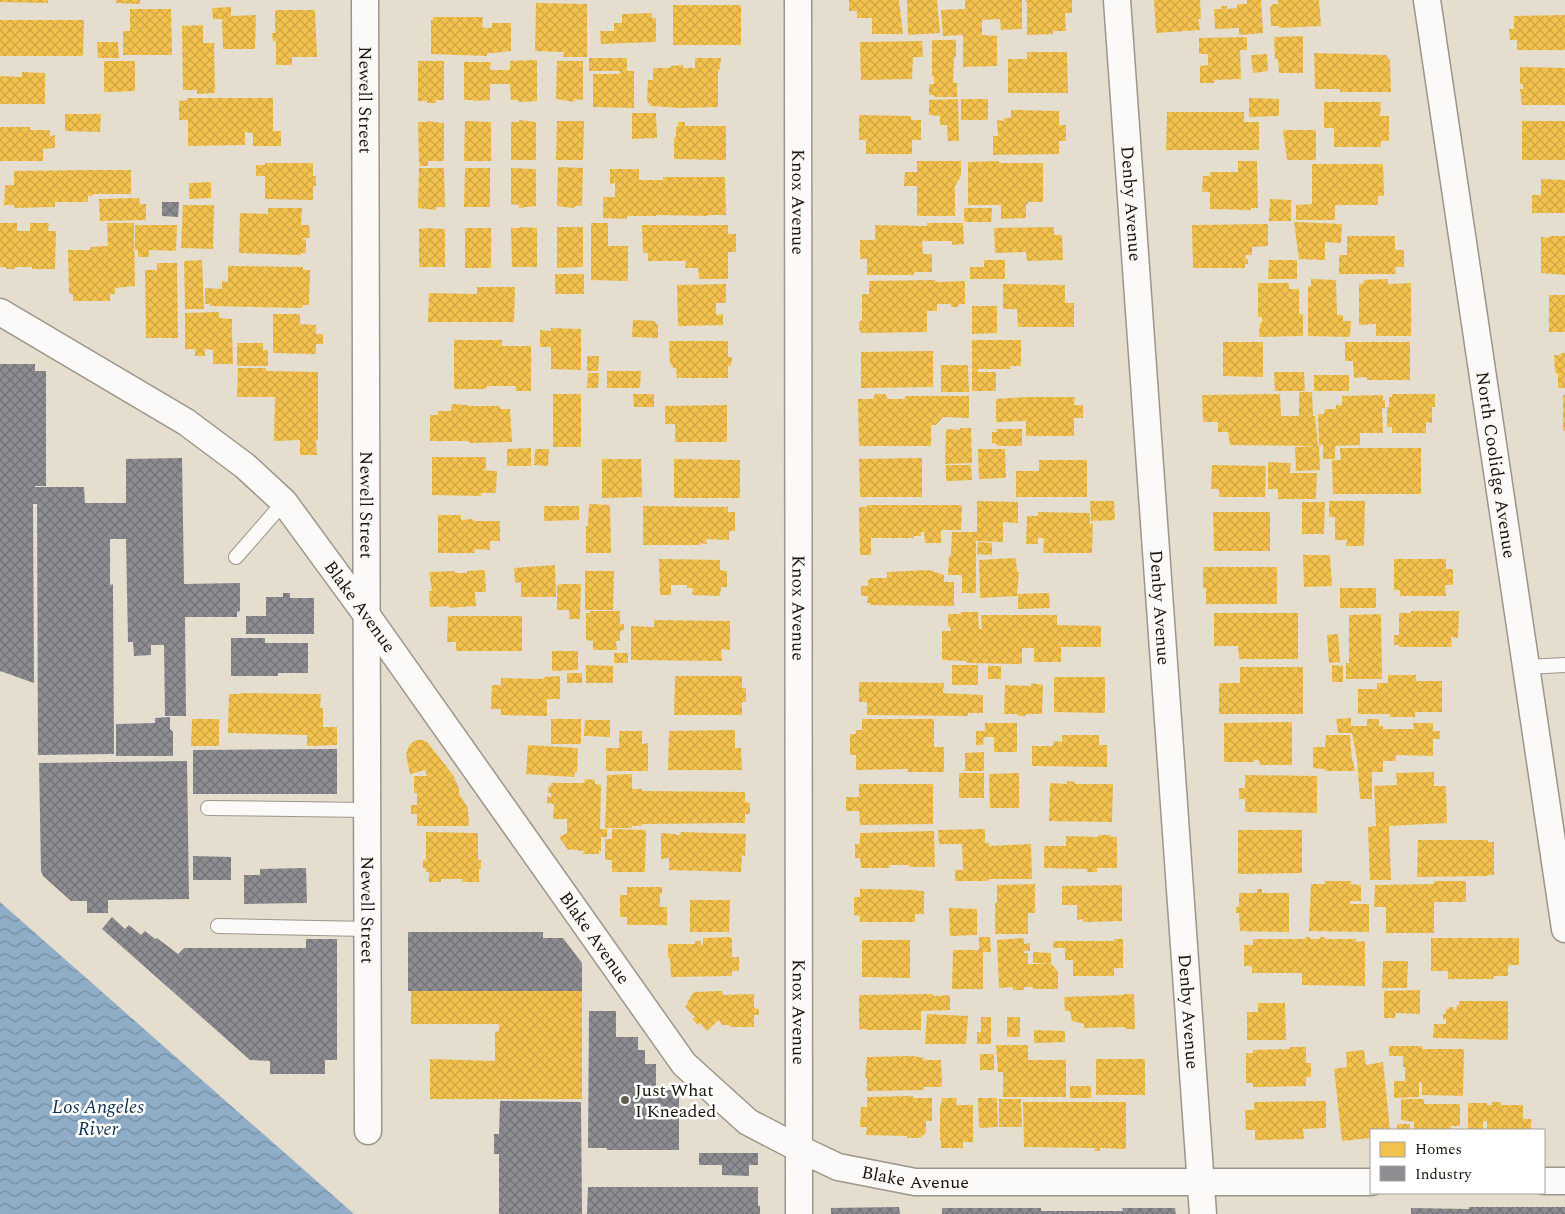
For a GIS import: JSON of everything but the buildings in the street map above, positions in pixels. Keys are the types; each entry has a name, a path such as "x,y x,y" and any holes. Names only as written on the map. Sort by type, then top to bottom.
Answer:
{"street":[{"name":"Newell Street","path":"365,0 368,1131"},
{"name":"Knox Avenue","path":"798,0 799,1214"},
{"name":"Denby Avenue","path":"1117,0 1203,1214"},
{"name":"North Coolidge Avenue","path":"1426,0 1565,929"},
{"name":"Blake Avenue","path":"0,312 186,422 245,466 284,502 366,614 684,1064 748,1122 838,1167 915,1182 1370,1182"},
{"path":"1545,1181 1565,1181"}],"lane":[{"path":"236,557 284,502"},
{"path":"1526,667 1565,665"},
{"path":"208,808 367,810"},
{"path":"218,926 367,929"}],"water":[{"name":"Los Angeles River","path":"0,902 354,1214 0,1214"}],"place":[{"name":"Just What I Kneaded","path":"625,1100"}]}
